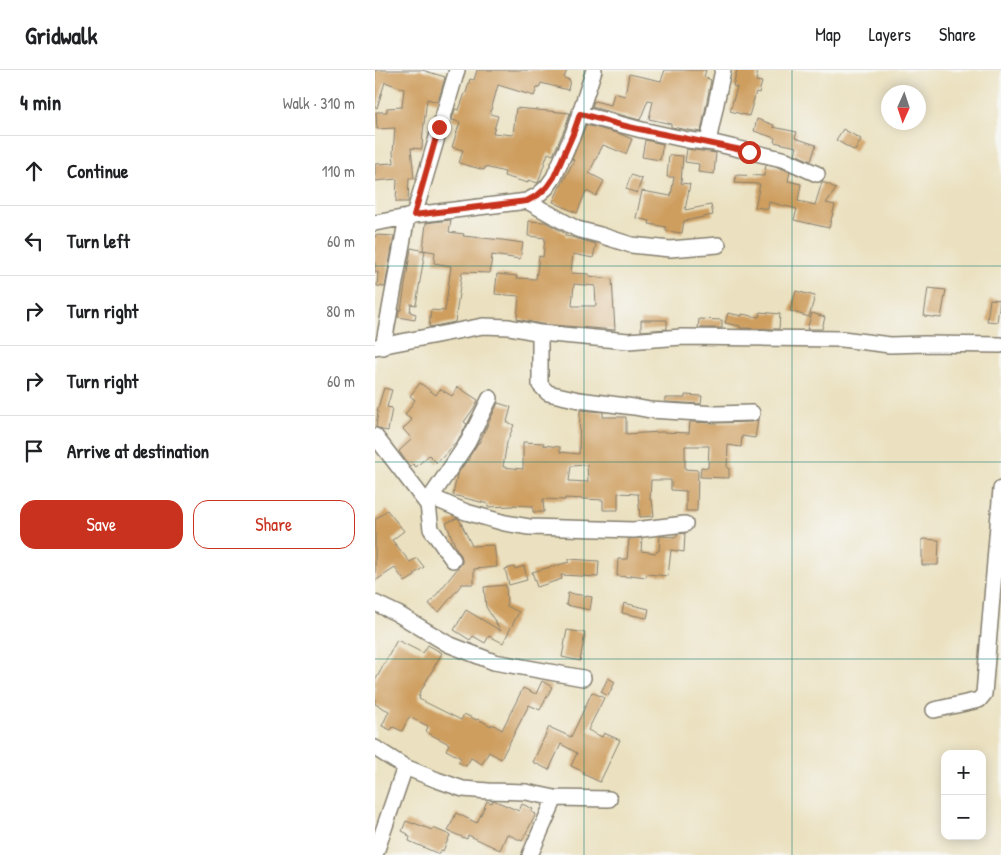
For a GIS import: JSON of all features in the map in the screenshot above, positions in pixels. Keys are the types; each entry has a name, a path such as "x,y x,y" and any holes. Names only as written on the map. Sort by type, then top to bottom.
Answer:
{"street":[{"path":"457,70 410,216 379,347 483,326 509,327 540,333 628,341 682,337 842,339 891,345 1001,345"},
{"path":"375,223 410,216 527,201 538,195 554,177 573,134 594,70"},
{"path":"708,142 723,70"},
{"path":"580,114 642,130 688,140 708,142 785,160 817,174"},
{"path":"527,201 577,229 631,245 670,249 718,245"},
{"path":"540,333 539,385 548,393 579,400 634,406 650,410 716,414 752,413"},
{"path":"453,560 431,529 429,501 468,442 490,398"},
{"path":"375,436 429,501 505,524 529,527 634,530 685,524"},
{"path":"934,710 979,700 984,694 1001,489"},
{"path":"375,603 398,614 448,644 494,662 583,678"},
{"path":"375,748 405,767 463,789 526,792 555,798 609,799"},
{"path":"375,855 405,767"},
{"path":"530,855 555,798"}],"building":[{"path":"375,70 422,70 445,77 438,102 427,99 422,149 411,148 414,178 409,178 408,202 396,202 397,179 375,181 375,164 394,163 395,128 377,129 376,112 387,112 387,108 402,107 404,89 385,82 377,108 375,107"},
{"path":"477,70 567,70 564,78 570,80 568,90 541,83 534,96 498,85 490,114 498,116 493,133 513,135 516,108 570,113 553,155 548,153 538,183 528,180 528,183 504,176 505,172 485,167 484,170 459,163 463,150 452,147 460,122 452,120 455,109 459,110 470,79 474,80"},
{"path":"665,70 706,70 704,77 711,80 701,132 671,127 671,124 649,119 653,101 648,100 640,120 592,107 594,101 611,105 614,93 625,96 629,74 661,81"},
{"path":"737,70 758,70 756,81 762,82 759,93 756,92 749,116 730,111 737,87 733,86"},
{"path":"757,119 774,125 773,127 797,132 795,138 816,145 811,161 795,154 797,147 774,142 775,138 754,131"},
{"path":"586,125 632,139 626,154 603,145 589,173 604,181 596,196 586,191 577,213 553,202 574,160 572,159"},
{"path":"843,129 861,139 855,151 836,140"},
{"path":"645,140 663,144 660,160 642,157"},
{"path":"687,149 716,153 714,174 698,172 699,164 685,162"},
{"path":"669,155 683,156 681,183 690,184 685,210 711,205 713,215 684,221 682,233 666,231 666,227 649,224 650,221 636,218 642,191 671,196 674,177 667,177"},
{"path":"766,165 790,172 788,181 801,184 798,201 815,205 822,182 836,189 826,203 835,205 829,228 794,220 797,209 769,202 768,209 755,207 760,184 735,183 736,175 764,176"},
{"path":"631,175 642,179 637,193 626,189"},
{"path":"451,220 449,232 464,234 463,236 523,243 520,259 492,255 490,273 462,272 455,322 429,327 431,310 445,311 451,266 434,263 435,252 423,250 426,223"},
{"path":"529,221 545,222 566,234 565,236 596,244 593,258 573,254 571,273 589,274 589,276 612,279 615,330 541,324 517,319 519,296 495,294 497,274 517,276 516,278 536,279 539,256 543,257 545,238 528,236","holes":["574,284 595,286 596,306 572,306"]},
{"path":"375,235 394,236 385,287 377,286 378,272 375,272"},
{"path":"411,248 425,251 416,305 411,304 410,312 416,314 415,320 398,317 399,310 401,310"},
{"path":"928,288 946,290 941,318 924,316"},
{"path":"796,291 815,296 809,317 790,311"},
{"path":"990,299 1000,300 997,322 987,321"},
{"path":"760,312 780,314 779,329 740,328 740,326 725,323 728,313 759,317"},
{"path":"812,313 825,317 822,329 807,329"},
{"path":"699,319 722,320 722,328 698,328"},
{"path":"641,320 667,320 667,329 641,331"},
{"path":"420,383 436,395 440,389 452,396 458,387 478,400 464,422 467,424 460,437 437,463 429,455 416,467 413,464 410,467 399,451 412,439 403,429 412,420 405,415 415,400 410,396"},
{"path":"384,388 392,390 387,407 392,408 388,431 376,427 377,411"},
{"path":"685,395 702,396 701,404 665,402 665,398 685,398"},
{"path":"498,403 511,407 507,422 514,425 507,442 503,467 523,469 523,442 544,443 543,445 560,447 560,452 579,454 580,410 603,412 603,417 626,417 626,434 689,433 690,422 752,422 758,420 755,438 742,436 741,447 728,445 727,468 729,468 729,478 700,477 701,467 708,468 709,446 685,446 685,469 698,470 697,511 686,511 686,491 671,490 671,480 651,480 650,500 652,500 654,516 640,517 638,494 618,493 618,510 603,510 603,500 543,499 544,512 533,512 533,506 488,507 488,504 453,495 457,475 467,460 469,461 469,457 479,443","holes":["587,465 588,482 569,481 571,466"]},
{"path":"387,510 404,531 392,540 410,562 417,558 424,567 405,582 395,568 375,581 375,520"},
{"path":"457,518 472,546 494,545 497,567 474,569 474,584 462,584 439,612 429,604 462,563 461,555 446,523"},
{"path":"685,533 684,552 671,550 668,576 647,574 646,577 617,576 618,559 627,559 629,539 642,538 641,551 656,553 659,551 660,536 677,537 677,534"},
{"path":"922,539 939,540 938,565 922,565"},
{"path":"569,559 599,561 598,577 561,575 562,579 537,587 532,572 569,562"},
{"path":"524,566 527,580 509,585 505,569 514,567 515,569"},
{"path":"506,585 507,606 519,612 503,643 489,636 485,643 473,636 470,640 454,630 466,610 501,631 486,607 484,587"},
{"path":"568,593 592,597 590,610 566,605"},
{"path":"624,603 649,609 647,618 622,613"},
{"path":"567,630 585,633 580,661 562,657"},
{"path":"397,640 423,653 428,645 442,653 418,696 420,696 419,699 461,720 464,714 491,726 492,724 502,730 523,688 536,694 542,681 552,687 540,710 529,705 501,759 489,752 482,764 471,758 466,766 458,762 461,758 446,750 449,744 426,732 428,726 409,717 402,731 393,727 391,730 382,726 389,711 375,704 375,681"},
{"path":"608,678 615,682 608,696 601,692"},
{"path":"592,692 604,698 588,730 602,737 604,733 620,740 600,782 571,766 577,753 561,744 549,770 533,762 549,727 571,737"},
{"path":"493,800 519,811 522,804 533,809 531,812 536,814 522,841 507,834 500,850 468,835 467,839 448,831 456,813 477,823 487,801 492,803"},
{"path":"406,821 432,830 433,828 450,835 443,851 441,850 439,854 409,841 410,837 408,834 402,831"}],"route":[{"path":"439,127 414,215 503,205 527,201 538,195 554,177 580,114 642,130 688,140 714,143 749,152"}]}
